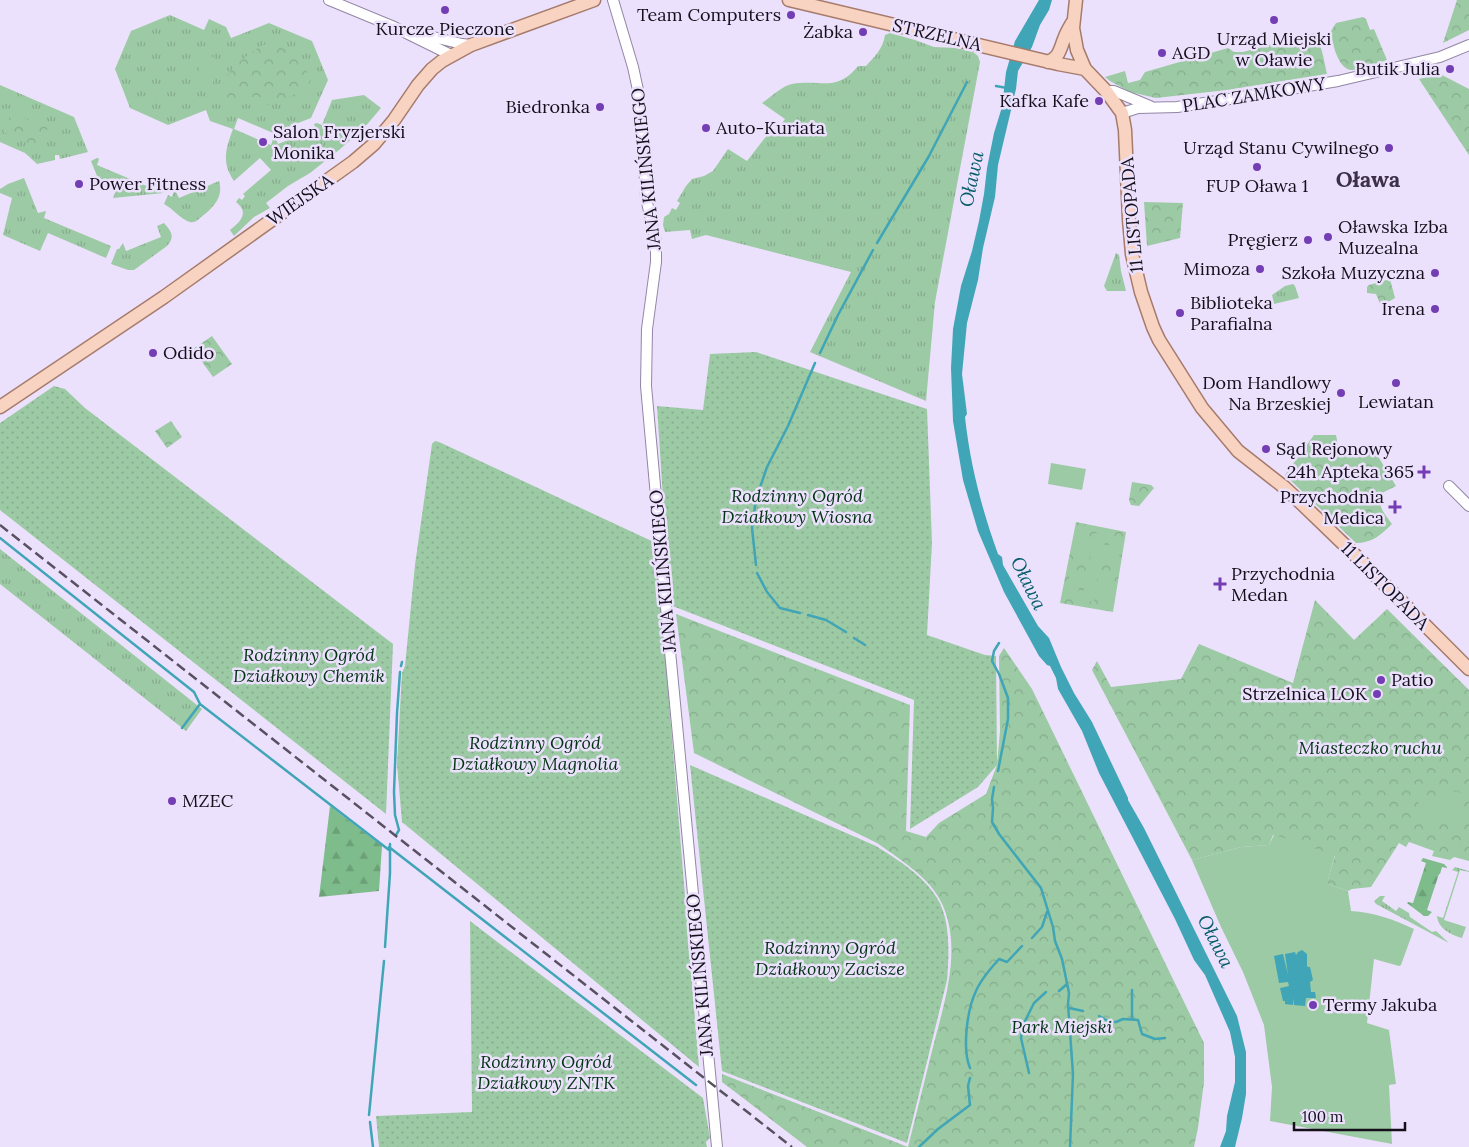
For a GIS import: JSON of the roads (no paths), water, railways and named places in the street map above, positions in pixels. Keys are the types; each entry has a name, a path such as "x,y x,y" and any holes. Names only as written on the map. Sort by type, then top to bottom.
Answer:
{"main road":[{"name":"WIEJSKA","path":"0,408 164,297 353,162 374,144 433,68 471,45 594,0"},
{"name":"STRZELNA","path":"789,0 1085,69"},
{"path":"1076,0 1073,21 1076,47 1085,69 1106,91 1122,113"},
{"path":"1046,61 1054,59 1060,52 1065,36 1073,21"},
{"name":"11 LISTOPADA","path":"1122,113 1125,130 1132,254 1141,292 1159,340 1202,408 1238,451 1300,502 1469,669"}],"street":[{"path":"330,0 392,26 452,55"},
{"name":"JANA KILIŃSKIEGO","path":"613,0 638,90 646,198 656,242 656,262 647,329 646,386 717,1147"},
{"path":"392,26 443,40 471,45"},
{"path":"443,40 451,47 452,55"},
{"path":"430,45 434,52 433,68"},
{"name":"PLAC ZAMKOWY","path":"1122,113 1138,108 1177,107 1338,82 1440,57 1469,45"},
{"name":"PLAC ZAMKOWY","path":"1106,91 1114,91 1153,108"},
{"path":"1449,486 1469,506"}],"water":[{"path":"1039,0 1052,0 1032,47 1018,71 1016,89 998,165 995,197 967,323 962,374 970,452 982,504 998,554 1002,557 1003,565 1038,626 1049,638 1061,667 1092,722 1128,800 1144,828 1237,1016 1246,1052 1246,1094 1235,1147 1220,1147 1226,1131 1227,1116 1235,1082 1235,1057 1230,1032 1205,975 1194,960 1175,919 1099,773 1082,731 1058,689 1056,678 1050,666 1039,656 1004,592 978,531 963,480 953,421 951,368 953,329 961,286 979,221 994,133 1002,107 1006,72 1015,41"},
{"path":"1302,950 1307,954 1307,966 1310,967 1313,980 1310,982 1311,992 1315,992 1316,998 1306,998 1305,1006 1294,1005 1294,998 1293,1005 1285,1004 1280,988 1289,986 1288,982 1279,983 1274,956 1283,954 1288,975 1285,954 1295,952 1296,955"}],"waterway":[{"path":"877,243 929,156 967,82"},
{"path":"996,86 1007,88"},
{"path":"820,353 873,250"},
{"path":"756,565 752,528 756,499 767,467 788,426 815,363"},
{"path":"0,538 194,692 200,704 389,850"},
{"path":"757,573 767,592 780,608 800,613"},
{"path":"808,615 826,620 846,632"},
{"path":"854,638 865,645"},
{"path":"998,771 1008,719 1008,698 992,661 994,651 999,643"},
{"path":"401,666 402,662"},
{"path":"396,835 399,830 395,815 394,792 400,672"},
{"path":"182,728 200,704"},
{"path":"994,787 992,822 999,834 1041,888 1053,927 1055,941 1062,959 1069,993 1068,1004 1073,1074 1070,1147"},
{"path":"385,947 390,844"},
{"path":"389,847 696,1085"},
{"path":"1032,938 1042,927 1047,912"},
{"path":"970,1068 966,1051 966,1040 970,1008 976,991 983,978 999,959 1007,962 1022,946"},
{"path":"369,1115 384,961"},
{"path":"1059,991 1067,984"},
{"path":"1132,990 1132,1019"},
{"path":"1029,1073 1021,1038 1023,1025 1034,1003 1046,992"},
{"path":"1069,1008 1083,1011"},
{"path":"1099,1016 1110,1022 1123,1019 1138,1020 1142,1034 1155,1039 1165,1038"},
{"path":"919,1147 938,1129 970,1105 968,1086 970,1078"},
{"path":"370,1122 373,1147"}],"railway":[{"path":"0,525 792,1147"}],"place":[{"name":"Kurcze Pieczone","path":"445,10"},
{"name":"Team Computers","path":"791,15"},
{"name":"Urząd Miejski w Oławie","path":"1274,20"},
{"name":"Żabka","path":"863,32"},
{"name":"AGD","path":"1162,53"},
{"name":"Butik Julia","path":"1450,69"},
{"name":"Kafka Kafe","path":"1099,101"},
{"name":"Biedronka","path":"600,107"},
{"name":"Auto-Kuriata","path":"706,128"},
{"name":"Salon Fryzjerski Monika","path":"263,142"},
{"name":"Urząd Stanu Cywilnego","path":"1389,148"},
{"name":"FUP Oława 1","path":"1257,167"},
{"name":"Power Fitness","path":"79,184"},
{"name":"Oławska Izba Muzealna","path":"1328,237"},
{"name":"Pręgierz","path":"1308,240"},
{"name":"Mimoza","path":"1260,269"},
{"name":"Szkoła Muzyczna","path":"1435,273"},
{"name":"Irena","path":"1435,309"},
{"name":"Biblioteka Parafialna","path":"1180,313"},
{"name":"Odido","path":"153,353"},
{"name":"Lewiatan","path":"1396,383"},
{"name":"Dom Handlowy Na Brzeskiej","path":"1341,393"},
{"name":"Sąd Rejonowy","path":"1266,449"},
{"name":"24h Apteka 365","path":"1424,472"},
{"name":"Przychodnia Medica","path":"1395,507"},
{"name":"Przychodnia Medan","path":"1220,584"},
{"name":"Patio","path":"1381,680"},
{"name":"Strzelnica LOK","path":"1377,694"},
{"name":"MZEC","path":"172,801"},
{"name":"Termy Jakuba","path":"1313,1005"}],"district":[{"name":"Oława","path":"1368,179"}],"park label":[{"name":"Rodzinny Ogród Działkowy Wiosna","path":"797,506"},
{"name":"Rodzinny Ogród Działkowy Chemik","path":"309,665"},
{"name":"Miasteczko ruchu","path":"1370,748"},
{"name":"Rodzinny Ogród Działkowy Magnolia","path":"535,753"},
{"name":"Rodzinny Ogród Działkowy Zacisze","path":"830,958"},
{"name":"Park Miejski","path":"1062,1027"},
{"name":"Rodzinny Ogród Działkowy ZNTK","path":"546,1072"}]}
